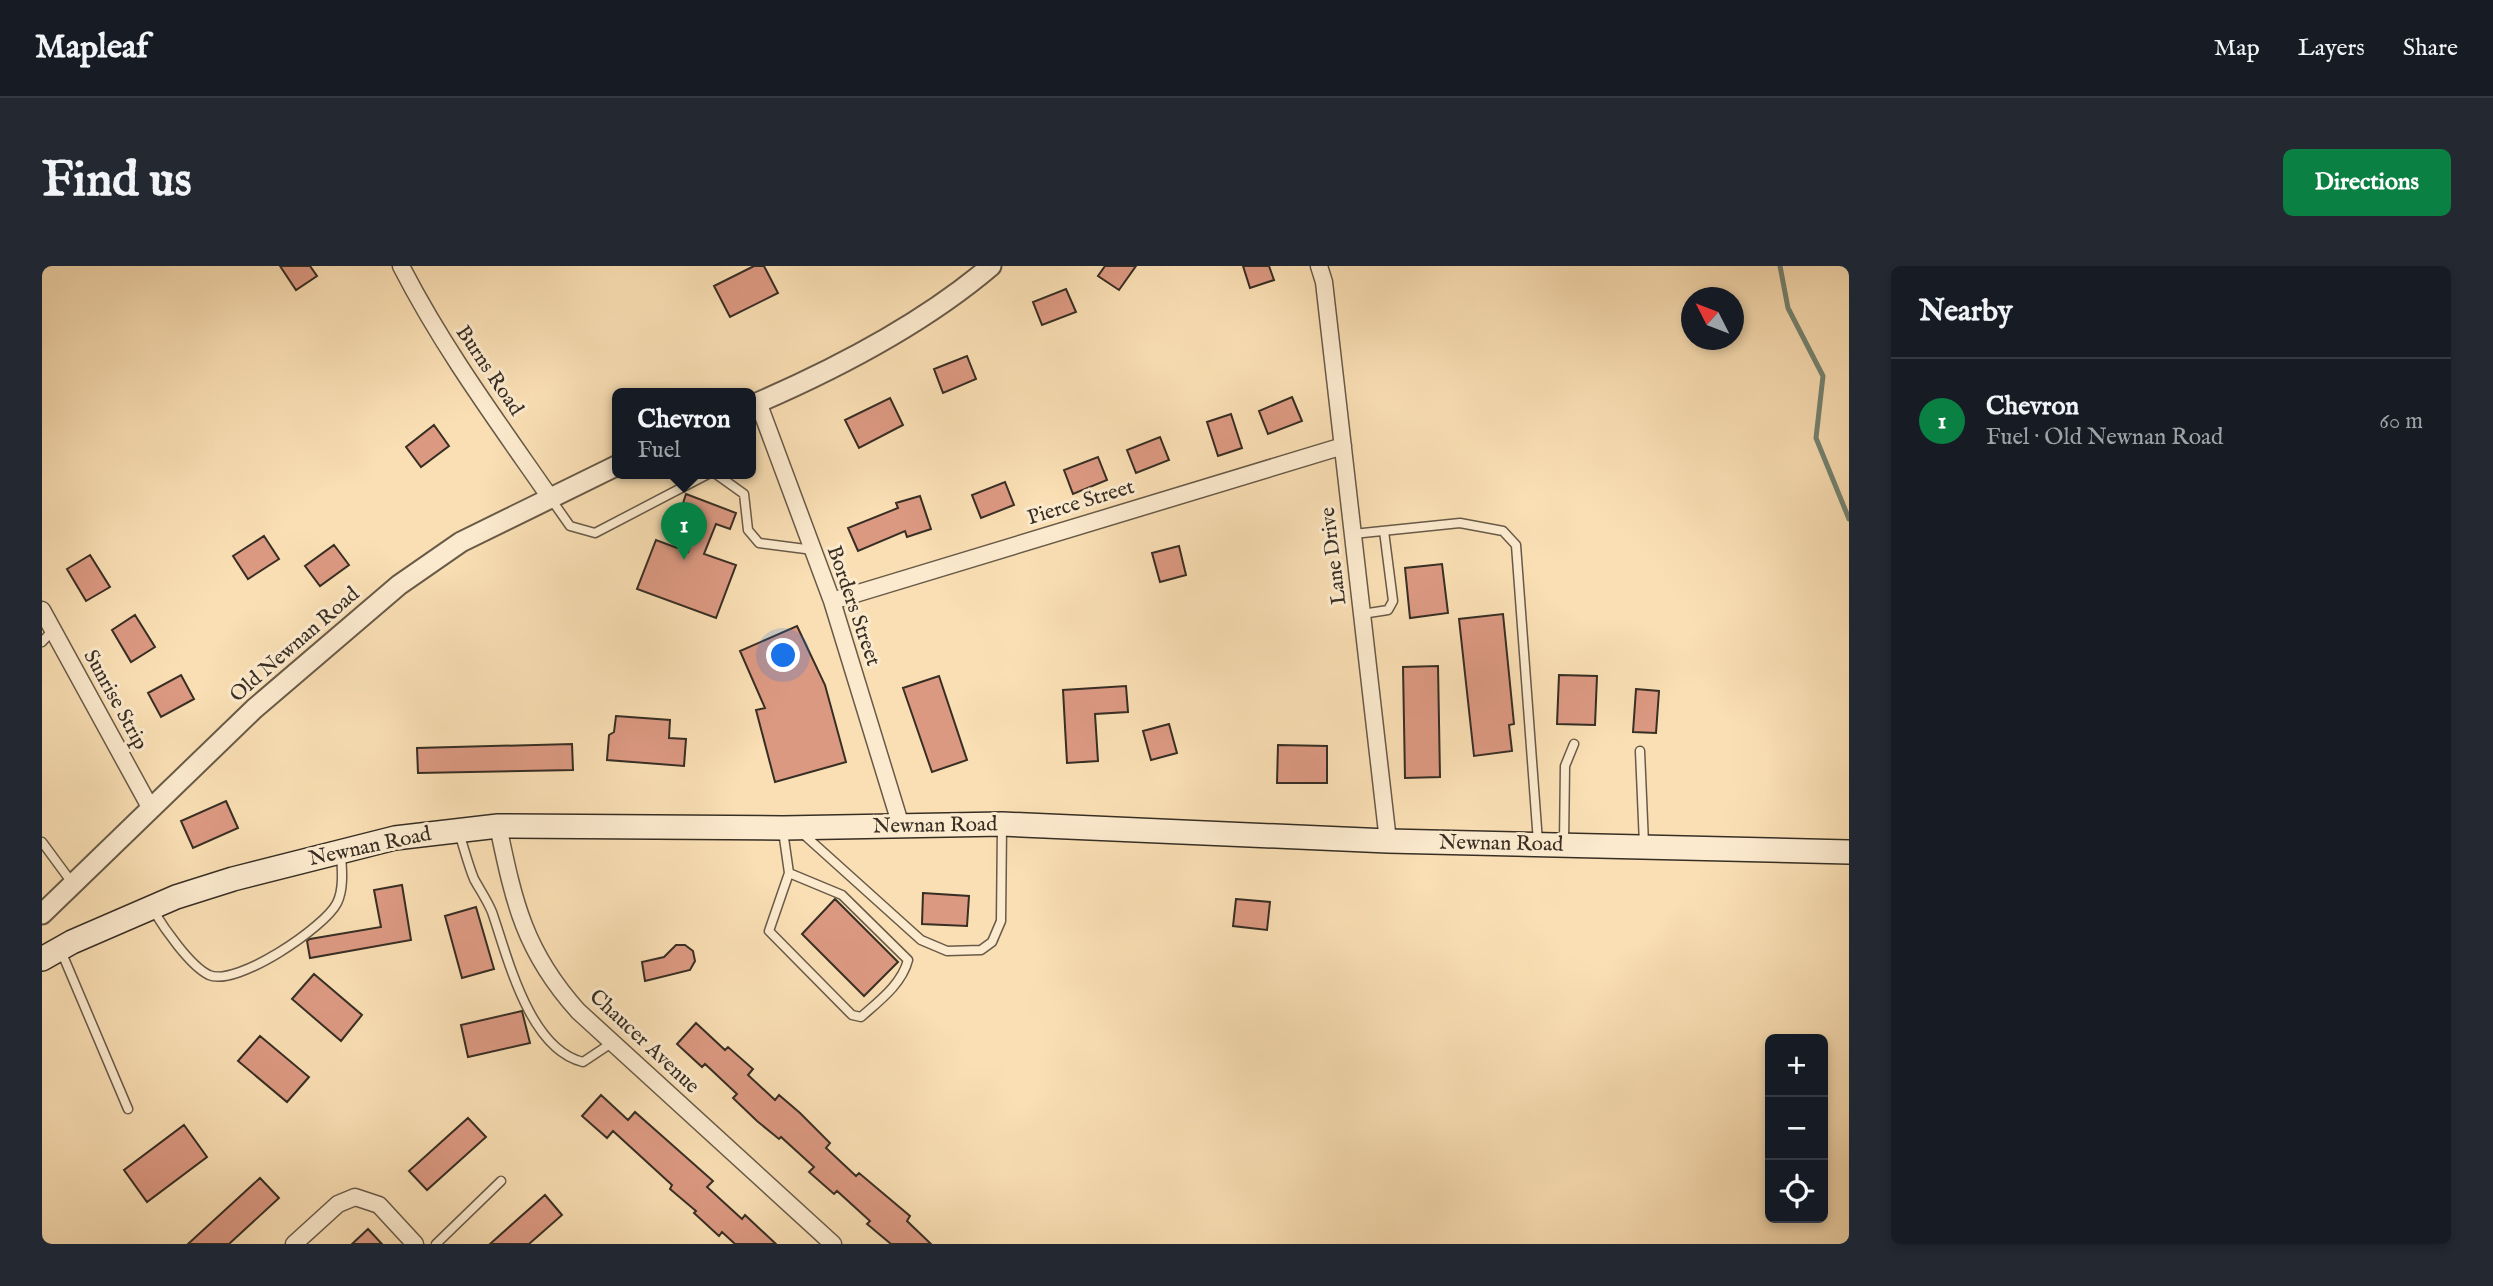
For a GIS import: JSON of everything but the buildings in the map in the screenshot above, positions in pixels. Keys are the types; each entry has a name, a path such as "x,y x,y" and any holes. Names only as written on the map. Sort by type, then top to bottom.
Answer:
{"main road":[{"name":"Newnan Road","path":"51,954 187,893 341,849 395,838 498,826 790,828 1002,824 1388,841 1849,852"}],"street":[{"name":"Burns Road","path":"401,266 426,315 465,376 549,496"},
{"path":"756,403 878,342 967,286 991,266"},
{"name":"Lane Drive","path":"1319,266 1324,282 1388,841"},
{"name":"Borders Street","path":"756,409 832,601 901,826"},
{"name":"Pierce Street","path":"832,601 1343,446"},
{"name":"Old Newnan Road","path":"45,905 73,884 254,709 399,585 460,542 549,496 612,468"},
{"name":"Sunrise Strip","path":"42,610 47,636 151,809"},
{"name":"Chaucer Avenue","path":"498,826 522,926 538,960 570,1003 833,1244"},
{"path":"295,1244 338,1204 355,1197 379,1205 415,1244"}],"lane":[{"path":"549,496 570,526 595,533 698,479"},
{"path":"723,479 744,494 748,530 759,543 813,550"},
{"path":"1353,534 1460,523 1503,531 1516,545 1538,845"},
{"path":"1362,614 1388,610 1394,601 1384,531"},
{"path":"1564,845 1562,808 1565,766 1574,744"},
{"path":"1640,751 1644,847"},
{"path":"790,828 921,940 947,951 981,950 992,942 997,932 1001,921 1002,824"},
{"path":"789,873 842,895 908,960 905,971 886,995 861,1017 852,1015 769,931 789,873 790,828"},
{"path":"458,830 474,877 491,909 508,962 529,1010 550,1042 571,1059 583,1062 613,1042"},
{"path":"42,842 73,884"},
{"path":"151,907 172,940 209,975 223,977 242,973 292,944 336,905 342,873 341,849"},
{"path":"51,954 128,1109"},
{"path":"436,1244 501,1181"}],"waterway":[{"path":"1780,266 1788,308 1823,376 1816,438 1849,519"}],"place":[{"name":"Chevron","path":"684,560"}]}
